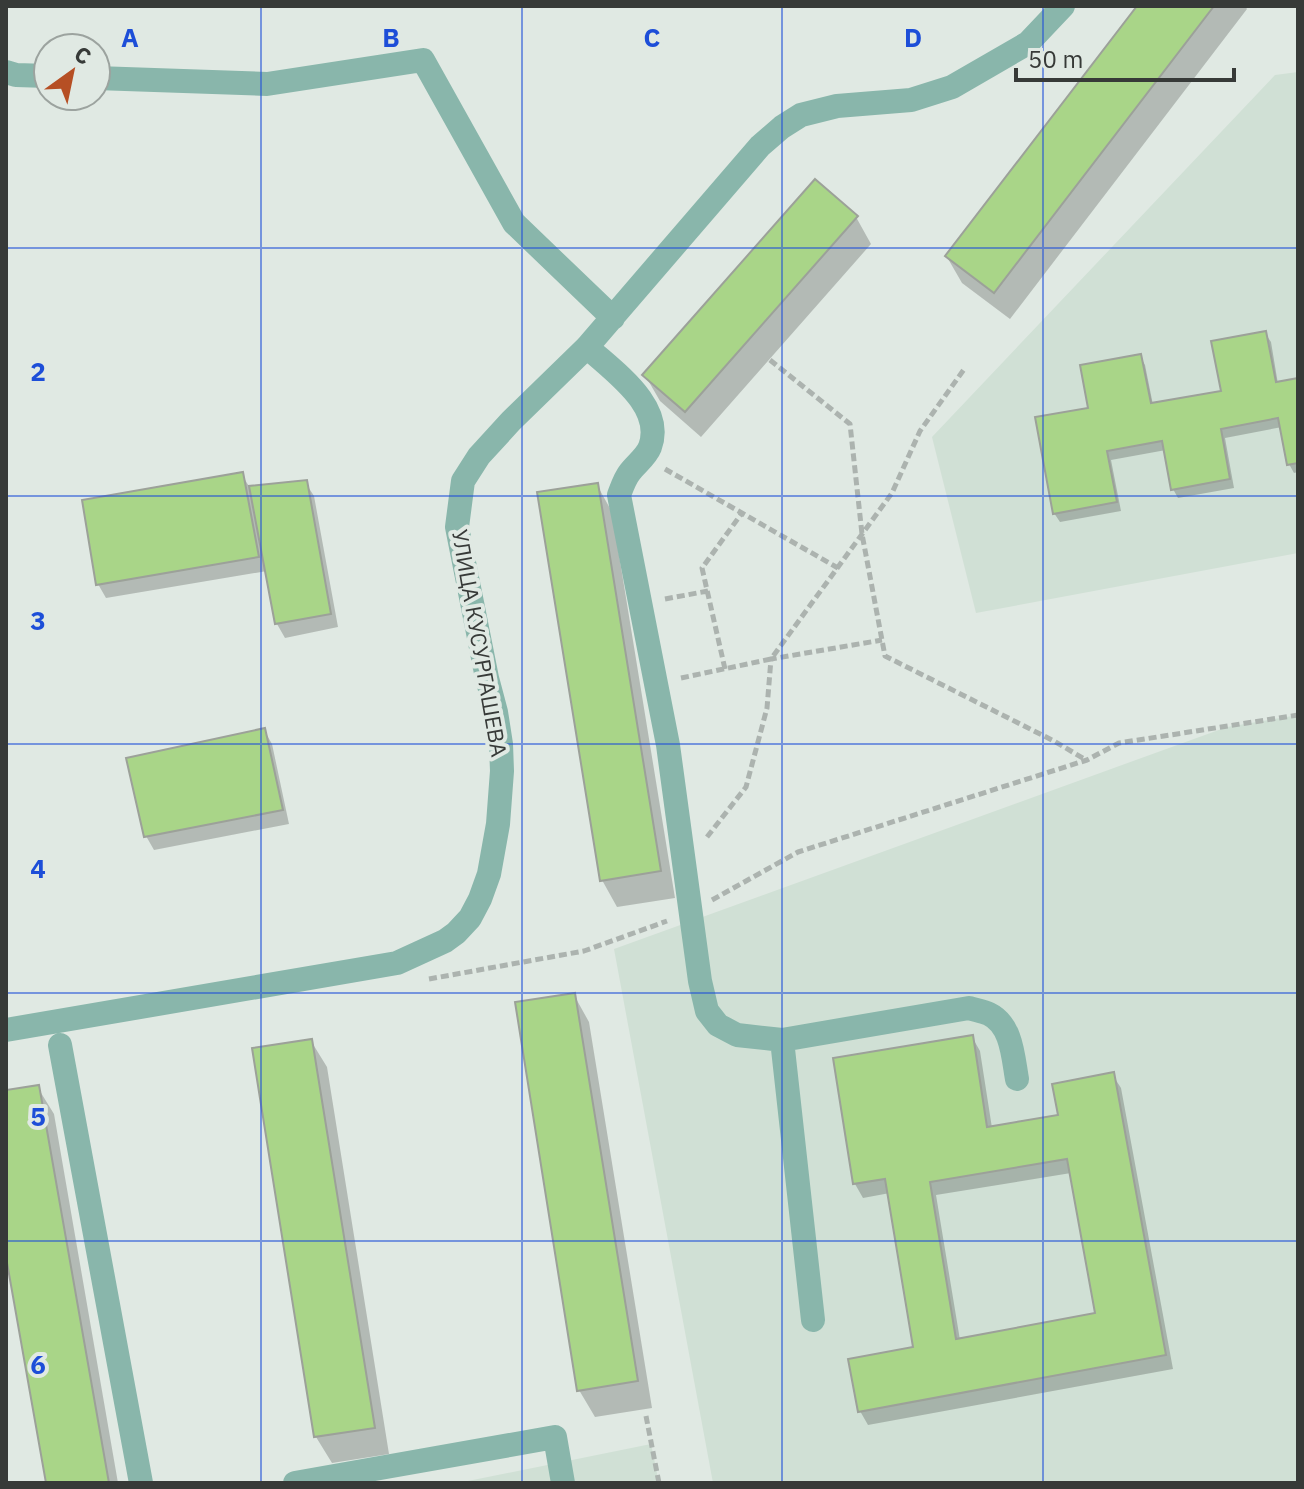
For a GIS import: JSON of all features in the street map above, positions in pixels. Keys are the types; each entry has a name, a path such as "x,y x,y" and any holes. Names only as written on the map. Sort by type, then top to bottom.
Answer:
{"street":[{"name":"УЛИЦА КУСУРГАШЕВА","path":"6,1030 397,963 456,933 470,918 489,874 498,824 502,771 496,712 457,527 463,481 479,456 587,347 760,146 782,127 801,115 837,106 911,100 952,87 1028,43 1063,6"},
{"path":"112,79 267,84 423,60 514,223 613,318"},
{"path":"6,72 32,76"},
{"path":"587,347 636,394 650,413 653,430 649,450 627,475 619,495 668,745 690,913 707,1011 718,1025 737,1035 782,1040 969,1008 988,1013 997,1020 1011,1042 1017,1079"},
{"path":"782,1040 813,1320"},
{"path":"60,1045 141,1483"},
{"path":"295,1483 555,1437 563,1483"}],"path":[{"path":"770,360 850,424 862,534 885,656 1087,760"},
{"path":"682,851 704,841 746,787 767,708 771,659 892,493 920,431 965,368"},
{"path":"644,456 838,568"},
{"path":"725,669 702,568 742,513"},
{"path":"640,603 708,591"},
{"path":"656,684 771,659 882,640"},
{"path":"690,913 798,852 1087,760 1119,743 1298,715"},
{"path":"646,1416 659,1483"}],"shaded area":[{"path":"1298,72 1298,553 976,613 932,437 1275,75"},
{"path":"1298,715 1298,1483 713,1483 614,949 1227,727"},
{"path":"651,1444 659,1483 458,1483"}],"building":[{"path":"1137,6 1214,6 994,293 945,256"},
{"path":"815,179 858,216 685,412 642,375"},
{"path":"1266,331 1276,382 1298,378 1298,463 1287,465 1278,418 1221,429 1230,479 1171,490 1162,441 1107,451 1117,502 1053,514 1035,417 1088,408 1080,365 1141,354 1151,403 1221,391 1211,341"},
{"path":"243,472 259,557 96,585 82,500"},
{"path":"307,480 331,614 275,624 249,486"},
{"path":"598,483 661,871 600,881 537,492"},
{"path":"265,728 283,810 144,837 126,758"},
{"path":"575,993 638,1381 577,1391 515,1002"},
{"path":"973,1035 987,1127 1058,1115 1052,1084 1114,1072 1166,1355 858,1412 848,1359 913,1347 885,1179 853,1184 833,1058","holes":["1067,1159 1095,1313 956,1339 930,1182"]},
{"path":"312,1039 375,1428 314,1437 252,1048"},
{"path":"39,1085 109,1483 46,1483 6,1257 6,1090"}]}
